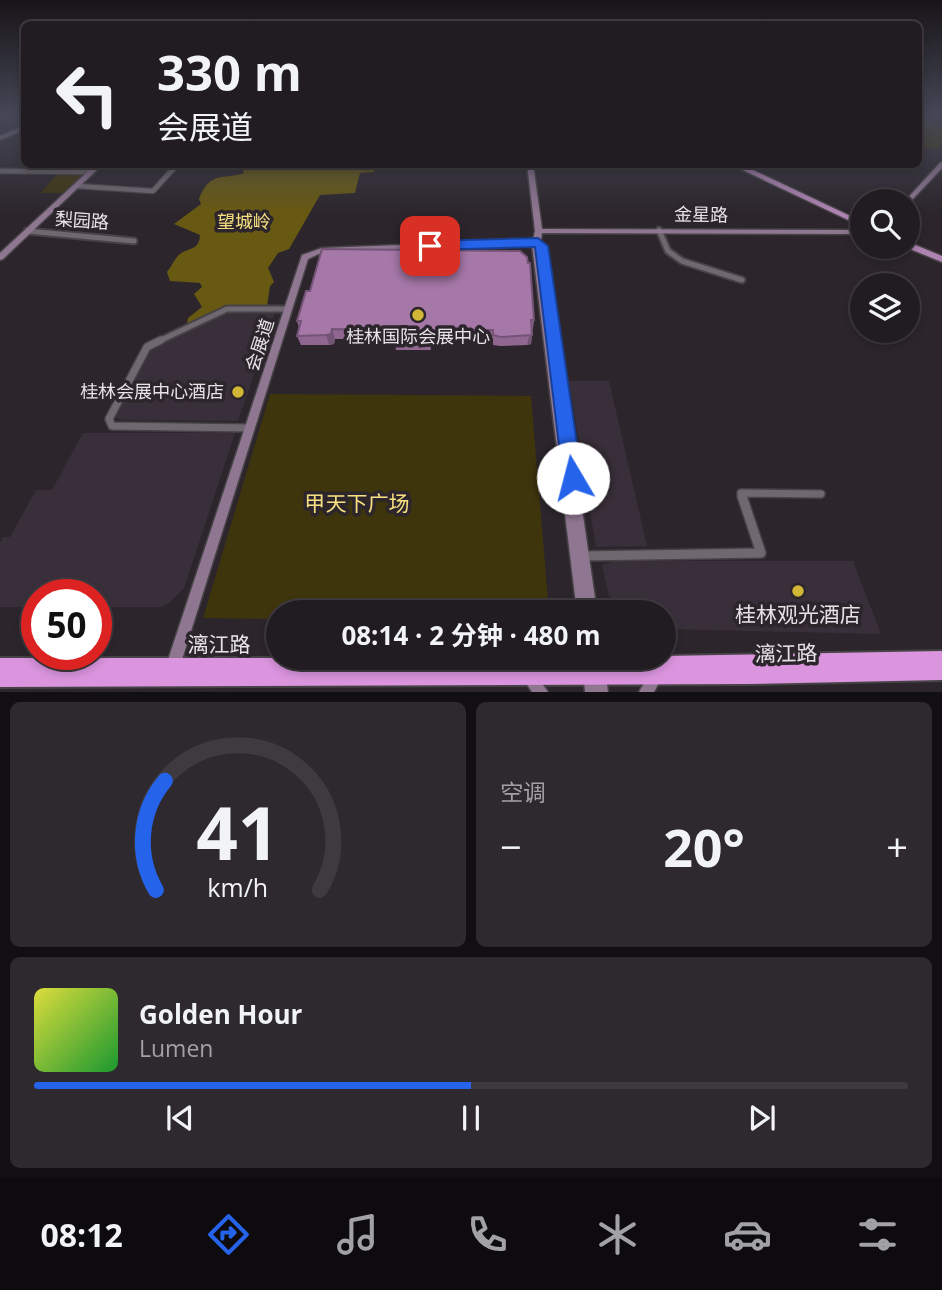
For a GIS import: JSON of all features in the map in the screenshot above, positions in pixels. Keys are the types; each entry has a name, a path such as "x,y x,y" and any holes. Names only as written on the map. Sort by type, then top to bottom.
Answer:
{"highway":[{"name":"漓江路","path":"676,665 942,659"},
{"name":"漓江路","path":"0,666 266,666"},
{"name":"漓江路","path":"676,667 942,672"},
{"name":"漓江路","path":"0,679 398,670"},
{"name":"漓江路","path":"563,670 595,673 619,670"}],"main road":[{"path":"742,168 850,217"},
{"path":"752,168 850,217"},
{"path":"920,247 942,257"}],"street":[{"path":"919,189 942,164"},
{"path":"0,257 96,168"},
{"path":"76,186 153,191 174,168"},
{"path":"530,168 583,555 584,600"},
{"path":"0,171 92,172"},
{"path":"659,230 668,251 682,261 742,280"},
{"name":"金星路","path":"539,236 659,230 850,232"},
{"name":"梨园路","path":"27,231 134,241"},
{"path":"539,236 536,245 583,600"},
{"name":"会展道","path":"173,666 305,257 311,253 539,236"},
{"path":"249,428 112,426 109,419 147,347 227,309 288,309"},
{"path":"583,555 761,553 741,493 821,494"},
{"path":"532,670 541,691"},
{"path":"646,691 649,670"}],"shaded area":[{"path":"230,312 275,313 238,421 121,420 115,417 146,354"},
{"path":"569,381 609,381 647,546 596,547"},
{"path":"83,433 235,433 184,588 161,607 112,607 112,579 21,579 21,607 0,607 0,543 3,537 10,537 36,490 52,490"},
{"path":"615,561 853,561 881,634 676,629 676,600 615,600 609,596 602,565"}],"green space":[{"name":"望城岭","path":"242,168 374,168 374,172 360,173 355,193 320,195 289,249 278,253 268,268 274,282 270,286 267,306 227,306 187,325 188,318 202,307 194,294 202,287 200,283 170,281 167,272 181,254 195,247 200,235 174,224 201,204 199,199 203,190 213,180 244,173"},
{"path":"58,173 87,173 65,193 41,193"},
{"name":"甲天下广场","path":"270,394 531,396 548,600 266,600 266,619 203,618"}],"building":[{"name":"桂林国际会展中心","path":"322,249 520,251 530,263 534,320 531,320 532,335 501,337 493,335 493,330 446,330 446,333 430,333 430,341 395,340 396,333 380,333 380,330 332,329 331,334 326,335 297,336 301,321 297,321 306,291 310,291"}],"place":[{"name":"桂林国际会展中心","path":"418,315"},
{"name":"桂林会展中心酒店","path":"238,392"},
{"name":"桂林观光酒店","path":"798,591"}],"route":[{"path":"430,246 538,242 541,246 573,478"}]}
